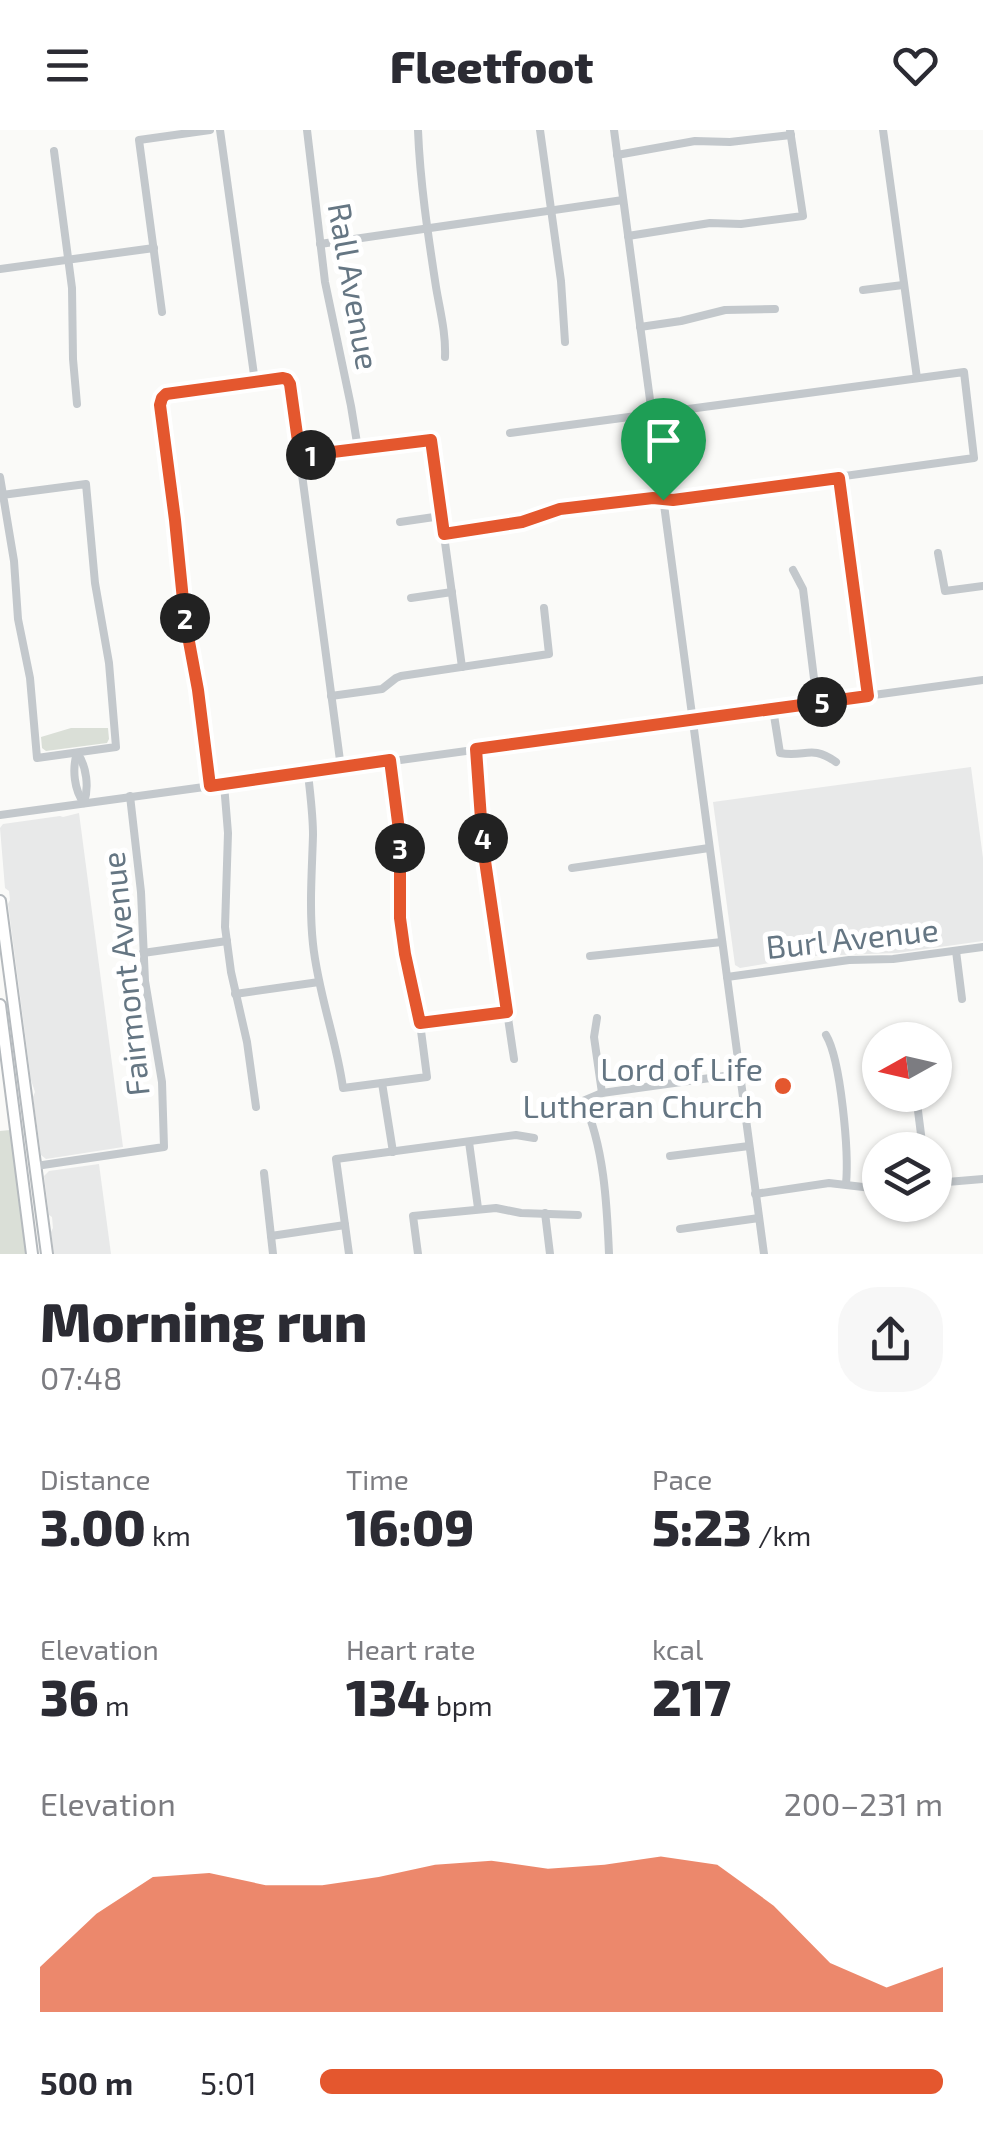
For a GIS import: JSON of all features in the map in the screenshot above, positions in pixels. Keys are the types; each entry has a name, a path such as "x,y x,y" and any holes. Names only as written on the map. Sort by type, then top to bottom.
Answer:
{"main road":[{"path":"0,901 47,1254"},
{"path":"0,1006 3,1055 32,1254"},
{"path":"3,1055 14,1062 17,1082 25,1089"},
{"path":"16,1127 23,1133 28,1162 36,1166"}],"street":[{"path":"162,312 139,140 210,130"},
{"path":"220,130 254,382"},
{"name":"Rall Avenue","path":"308,130 325,282 358,449"},
{"path":"418,130 436,288 446,338 445,357"},
{"path":"540,130 561,280 565,342"},
{"path":"614,130 764,1254"},
{"path":"882,130 916,378"},
{"path":"617,155 695,141 730,142 791,132 803,216 628,236"},
{"path":"54,151 74,306 77,404"},
{"path":"320,244 623,200"},
{"path":"0,269 154,248"},
{"path":"864,290 904,285"},
{"path":"640,326 725,310 775,309"},
{"path":"444,534 522,522 560,509 663,500 974,458 964,372 510,433"},
{"path":"210,786 185,620 160,405 166,394 287,379 290,384 342,768"},
{"path":"300,456 431,440 462,667"},
{"path":"0,478 2,495 14,561 18,620 30,678 37,758 116,746 109,663 94,583 86,484 2,495"},
{"path":"839,478 868,696"},
{"path":"400,522 441,516"},
{"path":"938,553 945,591 983,586"},
{"path":"794,570 802,589 818,702"},
{"path":"412,598 452,592"},
{"path":"332,696 376,691 401,676 550,654 544,608"},
{"path":"0,815 983,680"},
{"path":"773,709 780,753 812,751 836,762"},
{"path":"476,749 483,847 514,1059"},
{"path":"77,753 77,794 84,803"},
{"path":"308,772 313,834 310,918 319,982 338,1051 343,1088 428,1077 400,918 400,838 390,760"},
{"path":"224,784 228,833 227,941 256,1107"},
{"name":"Fairmont Avenue","path":"36,1166 164,1147 162,1082 142,953 139,866 130,796"},
{"path":"572,868 709,848"},
{"path":"142,953 227,941"},
{"name":"Burl Avenue","path":"590,956 722,942"},
{"name":"Burl Avenue","path":"726,978 849,960 892,959 983,947"},
{"path":"956,951 962,999"},
{"path":"234,994 319,982"},
{"path":"420,1023 507,1012"},
{"path":"597,1018 594,1037 602,1093"},
{"path":"826,1035 834,1054 845,1133 846,1184"},
{"path":"608,1254 596,1133 583,1101 602,1093 740,1074"},
{"path":"382,1083 392,1152"},
{"path":"349,1254 336,1160 516,1135 534,1138"},
{"path":"470,1142 478,1208"},
{"path":"670,1156 749,1146"},
{"path":"264,1174 273,1254"},
{"path":"952,1181 983,1178"},
{"path":"755,1194 829,1183 862,1187"},
{"path":"418,1254 413,1216 478,1208 578,1214"},
{"path":"545,1214 550,1254"},
{"path":"680,1229 758,1218"},
{"path":"271,1236 345,1226"}],"shaded area":[{"path":"71,728 108,728 109,739 107,743 46,751 42,748 41,737"},
{"path":"971,767 983,858 983,941 897,953 811,956 740,968 735,965 713,802"},
{"path":"79,813 123,1147 46,1159 41,1155 0,828 3,824"},
{"path":"10,1130 26,1254 0,1254 0,1131"},
{"path":"99,1164 111,1254 54,1254 44,1176 49,1171"}],"place":[{"name":"Lord of Life Lutheran Church","path":"783,1086"}],"route":[{"path":"283,378 290,384 300,456 431,440 444,534 522,522 560,509 663,500 839,478 868,696 476,749 483,847 507,1012 420,1023 400,918 400,838 390,760 210,786 185,620 162,398 166,394 283,378"}]}
